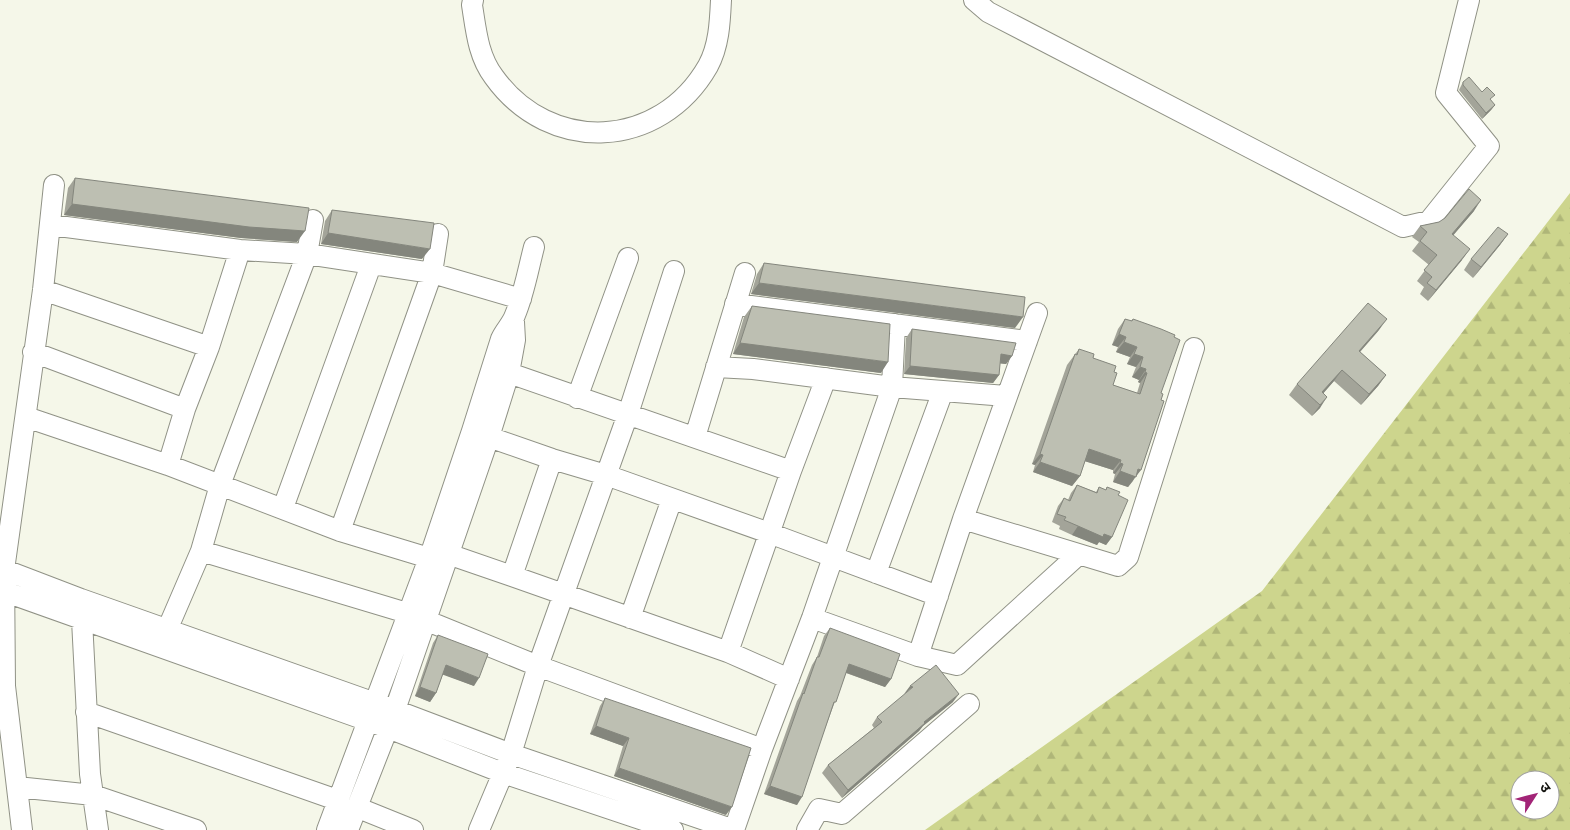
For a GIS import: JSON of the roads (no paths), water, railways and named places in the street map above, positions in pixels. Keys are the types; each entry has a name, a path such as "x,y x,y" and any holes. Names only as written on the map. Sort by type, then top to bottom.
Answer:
{"street":[{"path":"473,0 477,42 493,76 518,104 550,124 586,132 623,131 658,118 687,95 709,65 720,30 721,0"},
{"path":"974,0 988,12 1403,227 1429,221 1490,146 1446,93 1469,0"},
{"path":"22,830 5,686 2,569 26,417 51,225 54,184"},
{"path":"167,630 201,550 220,485 307,254 313,220"},
{"path":"51,225 240,250 307,254 432,273 521,299"},
{"path":"340,531 432,273 438,234"},
{"path":"348,830 392,718 416,617 472,431 501,339 504,331 514,318 521,299 534,248"},
{"path":"168,464 185,409 209,347 240,250"},
{"path":"577,398 628,258"},
{"path":"282,508 371,265"},
{"path":"479,830 511,754 538,666 628,414 674,271"},
{"path":"695,437 745,273"},
{"path":"43,290 209,347"},
{"path":"735,304 1026,341"},
{"path":"918,656 963,519 1037,313"},
{"path":"436,554 489,437 509,374 514,340 514,318"},
{"path":"2,591 82,620 370,712 511,754 734,830 762,748 812,618 892,387 895,324"},
{"path":"963,519 1118,566 1128,557 1194,348"},
{"path":"33,352 185,409"},
{"path":"716,367 892,387 1006,396"},
{"path":"509,374 791,471"},
{"path":"728,652 769,532 826,378"},
{"path":"876,573 943,391"},
{"path":"26,417 168,464 340,531 436,554 512,576 728,652 788,679"},
{"path":"489,437 606,475 769,532 938,596"},
{"path":"512,576 552,459"},
{"path":"630,618 672,499"},
{"path":"201,550 416,617 538,666 762,748"},
{"path":"812,618 918,656 957,665 1078,555"},
{"path":"2,569 167,630 370,712"},
{"path":"327,830 370,712 416,617"},
{"path":"82,620 90,774 98,830"},
{"path":"807,830 819,809 842,814 969,704"},
{"path":"86,712 337,800"},
{"path":"392,718 503,773 673,830"},
{"path":"17,787 93,795 196,830"},
{"path":"356,808 413,830"}]}
